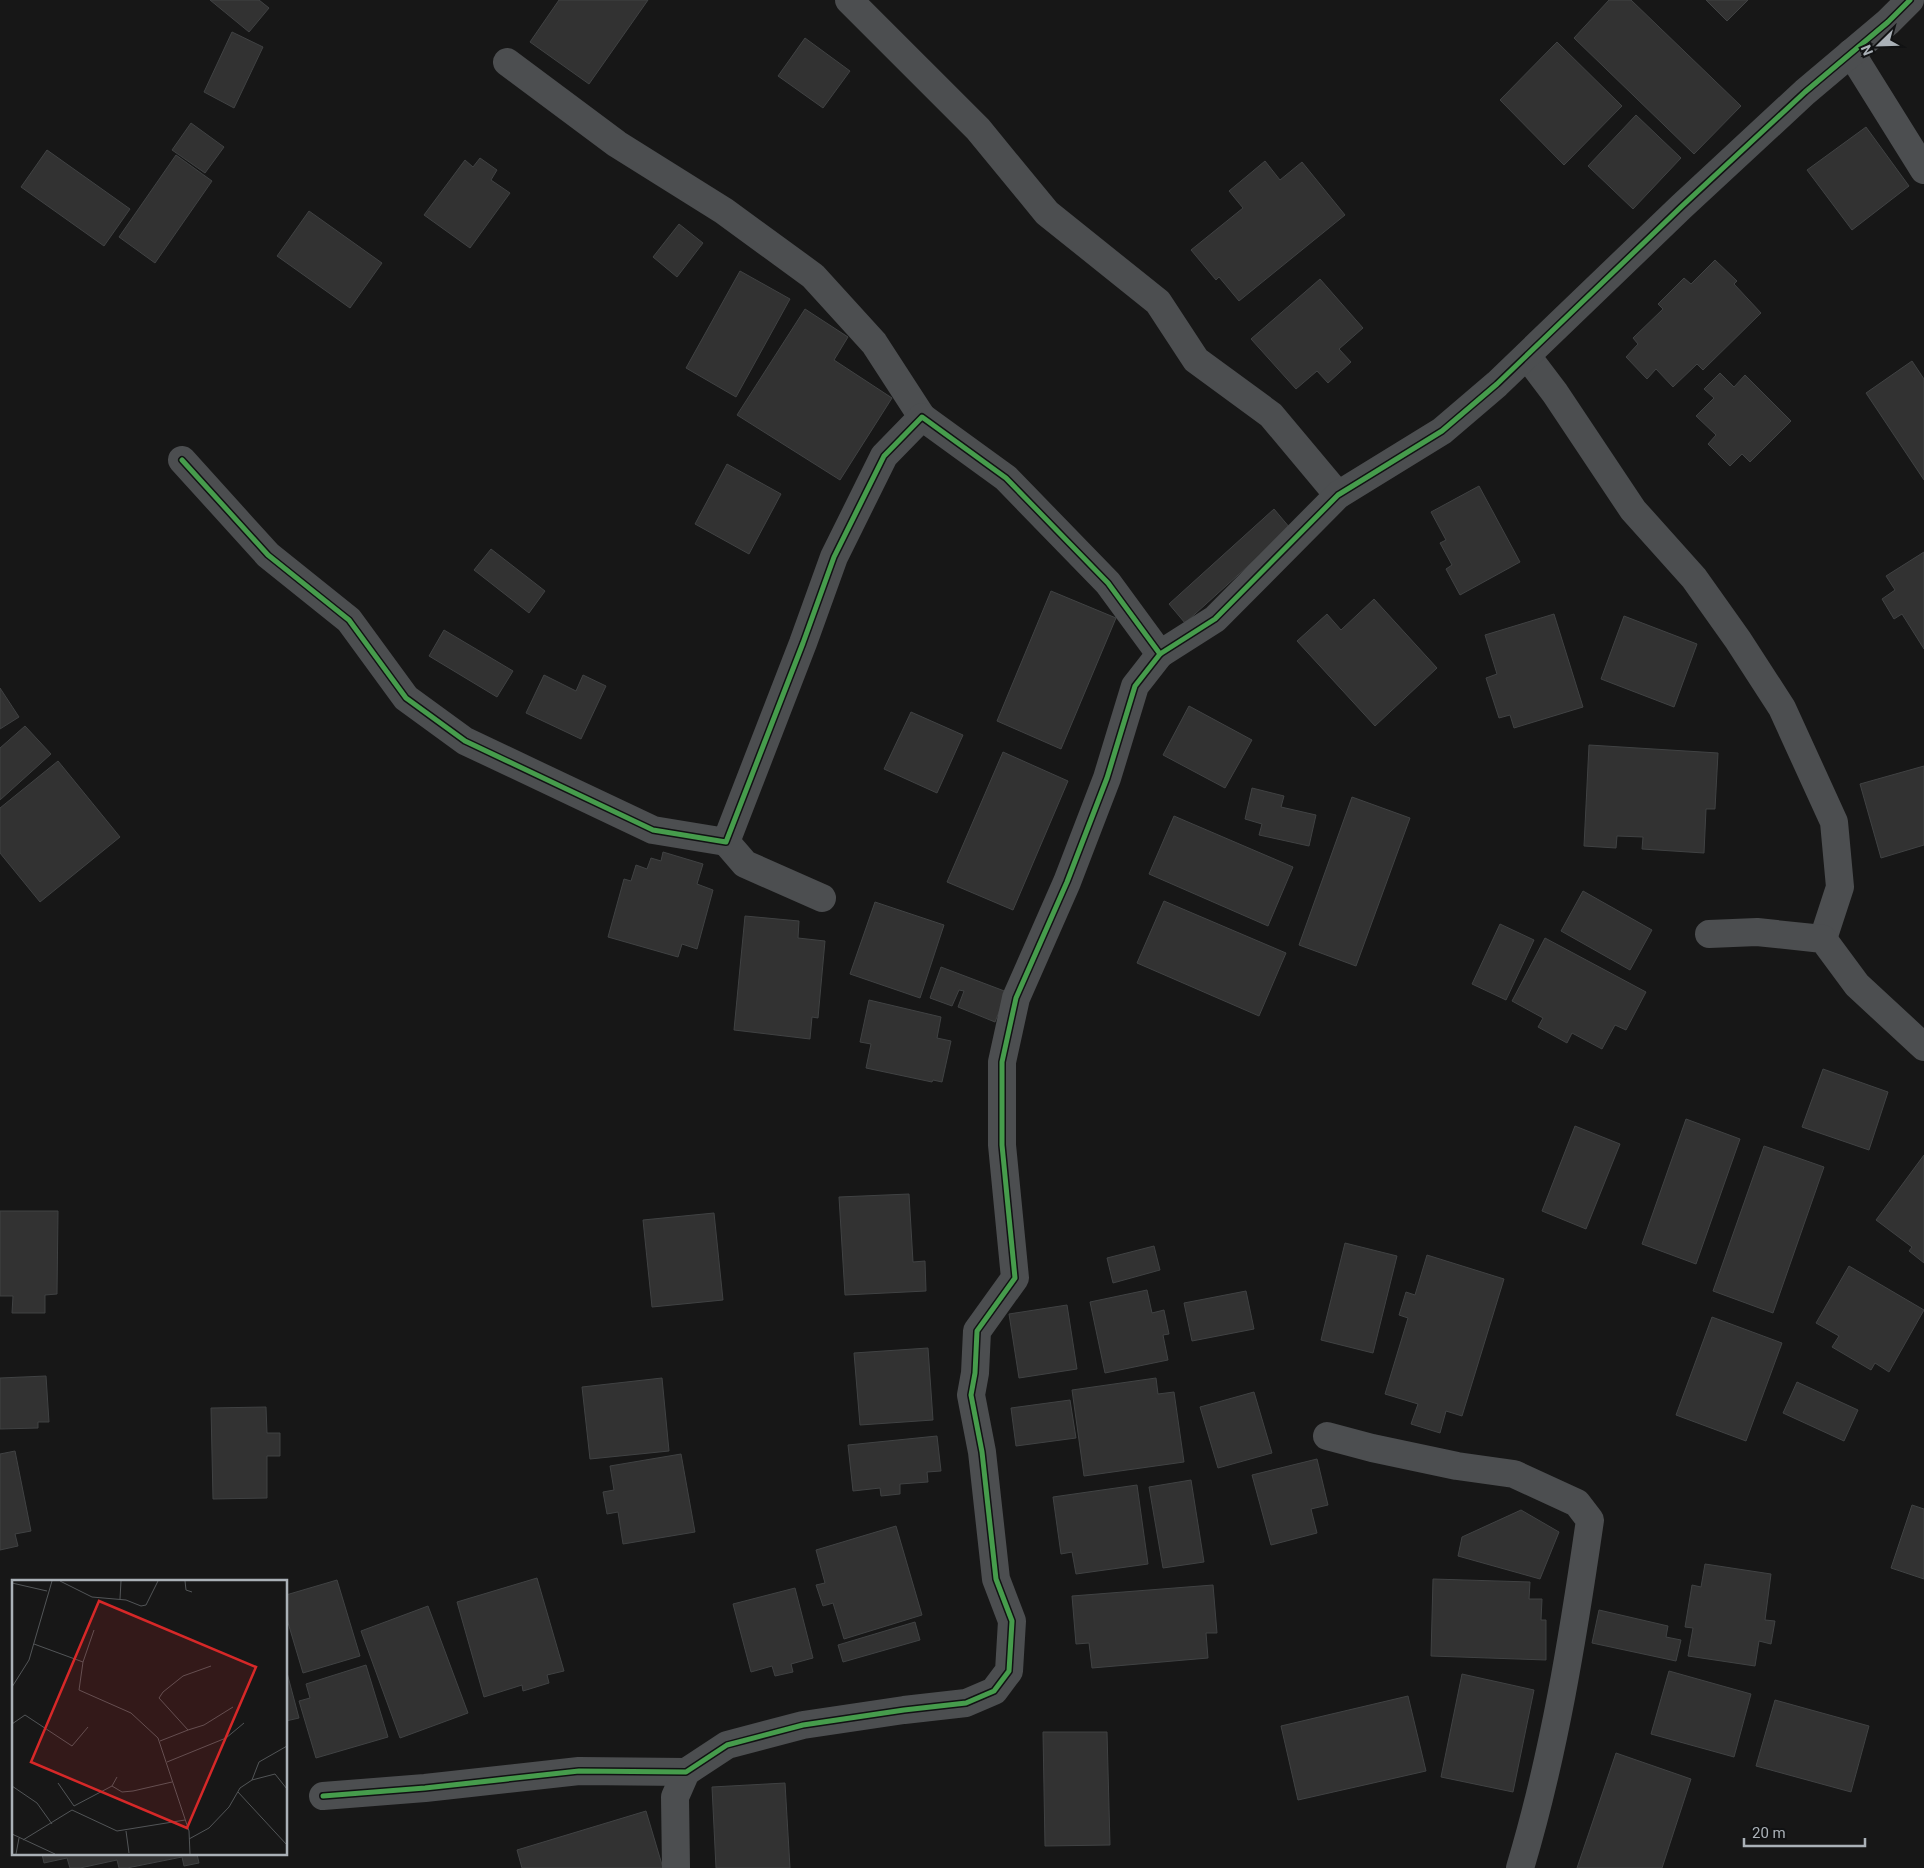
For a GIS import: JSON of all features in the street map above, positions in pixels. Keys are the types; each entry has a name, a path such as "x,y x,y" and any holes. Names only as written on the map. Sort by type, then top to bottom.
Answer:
{"street":[{"path":"849,0 978,129 1047,213 1158,302 1196,360 1271,414 1338,495"},
{"path":"676,1868 675,1796 686,1772 727,1745 803,1725 904,1710 966,1704 994,1692 1009,1671 1012,1621 996,1579 982,1452 971,1395 975,1373 977,1331 1015,1278 1002,1145 1002,1062 1016,998 1067,882 1104,787 1135,686 1160,654 1215,619 1338,495 1442,431 1497,384 1681,207 1805,92 1888,22 1910,0"},
{"path":"1851,53 1924,170"},
{"path":"507,62 542,86 617,144 724,211 813,276 874,343 922,417 1006,478 1108,583 1160,654"},
{"path":"1527,356 1555,393 1633,510 1694,578 1738,640 1782,708 1834,822 1840,887 1823,939"},
{"path":"726,842 834,557 884,456 922,417"},
{"path":"182,460 268,555 349,620 406,698 465,741 653,830 726,842 745,864 822,898"},
{"path":"1709,934 1757,932 1823,939 1857,986 1924,1047"},
{"path":"1327,1436 1372,1448 1457,1466 1514,1474 1577,1503 1590,1520 1562,1692 1533,1824 1520,1868"},
{"path":"323,1796 425,1788 578,1771 686,1772"}],"building":[{"path":"210,0 259,0 269,8 249,32"},
{"path":"559,0 648,0 589,84 530,42"},
{"path":"1609,0 1631,0 1741,106 1694,154 1574,38"},
{"path":"1706,0 1748,0 1727,21"},
{"path":"232,32 263,47 234,108 204,92"},
{"path":"805,38 850,71 823,108 778,76"},
{"path":"1557,42 1622,106 1564,165 1500,100"},
{"path":"1636,115 1681,158 1633,209 1588,166"},
{"path":"191,123 224,147 205,173 172,150"},
{"path":"1866,127 1909,186 1852,230 1807,170"},
{"path":"47,150 130,209 104,246 21,187"},
{"path":"176,155 212,181 155,263 119,237"},
{"path":"480,158 497,170 491,180 510,193 470,248 424,215 465,160 473,167"},
{"path":"1265,161 1280,180 1302,162 1345,215 1239,301 1219,277 1216,280 1191,250 1243,208 1229,191"},
{"path":"309,211 382,263 350,308 277,256"},
{"path":"679,224 703,243 677,277 653,257"},
{"path":"1715,260 1737,281 1734,284 1761,313 1703,370 1697,364 1673,387 1656,369 1647,379 1626,357 1638,344 1633,338 1663,309 1658,304 1684,278 1691,284"},
{"path":"740,271 790,299 736,397 686,368"},
{"path":"1320,279 1363,328 1339,349 1351,362 1328,383 1317,371 1296,389 1251,339"},
{"path":"805,309 848,337 834,360 892,398 840,480 737,415"},
{"path":"1912,361 1924,379 1924,480 1866,393"},
{"path":"1720,373 1734,387 1745,375 1791,421 1750,462 1742,454 1730,466 1708,444 1716,435 1696,416 1714,398 1704,389"},
{"path":"727,464 781,494 749,554 695,524"},
{"path":"1479,486 1520,562 1460,595 1446,569 1452,565 1440,543 1446,540 1431,512"},
{"path":"1274,509 1290,528 1185,623 1169,604"},
{"path":"491,549 545,591 529,613 474,570"},
{"path":"1924,552 1924,649 1902,614 1894,619 1882,599 1895,590 1886,576"},
{"path":"1051,591 1116,618 1061,749 997,721"},
{"path":"1374,599 1437,668 1375,726 1297,641 1327,614 1341,630"},
{"path":"1554,614 1583,707 1514,728 1510,715 1499,718 1486,678 1497,674 1485,635"},
{"path":"1624,616 1697,644 1674,707 1601,679"},
{"path":"444,630 513,671 497,697 429,656"},
{"path":"544,675 576,691 583,675 606,686 581,739 526,713"},
{"path":"0,688 19,717 0,729"},
{"path":"1189,706 1252,740 1225,788 1163,755"},
{"path":"911,712 963,735 937,793 884,769"},
{"path":"25,726 51,754 0,800 0,748"},
{"path":"1589,745 1718,753 1715,809 1706,809 1704,853 1642,849 1643,837 1617,836 1616,848 1584,846"},
{"path":"1003,752 1068,781 1013,910 947,882"},
{"path":"58,761 120,837 40,902 0,853 0,808"},
{"path":"1924,766 1924,845 1881,858 1860,784"},
{"path":"1252,788 1284,796 1281,807 1316,815 1309,846 1259,835 1262,824 1245,819"},
{"path":"1352,797 1410,818 1356,966 1299,945"},
{"path":"1174,816 1293,867 1268,926 1149,874"},
{"path":"663,852 703,864 697,884 713,890 697,949 682,944 678,957 608,937 624,879 631,881 636,865 647,869 651,858 661,861"},
{"path":"1583,891 1652,930 1630,970 1561,931"},
{"path":"1164,901 1286,953 1259,1016 1137,963"},
{"path":"875,902 944,925 920,998 850,974"},
{"path":"745,916 799,921 798,938 825,941 818,1018 812,1017 810,1039 734,1030"},
{"path":"1500,924 1534,940 1506,1000 1472,984"},
{"path":"1545,938 1646,992 1626,1030 1615,1025 1602,1049 1572,1033 1567,1043 1538,1027 1543,1018 1512,1001"},
{"path":"941,967 1007,992 995,1022 958,1007 964,991 959,990 952,1006 930,998"},
{"path":"869,1000 941,1017 937,1038 951,1041 942,1082 933,1080 932,1082 866,1068 871,1044 860,1042"},
{"path":"1823,1069 1888,1092 1869,1150 1802,1127"},
{"path":"1686,1119 1740,1139 1696,1264 1642,1244"},
{"path":"1575,1126 1620,1144 1586,1229 1542,1211"},
{"path":"1764,1146 1824,1167 1773,1313 1713,1291"},
{"path":"1924,1155 1924,1263 1909,1251 1912,1247 1876,1220"},
{"path":"909,1194 913,1262 925,1261 926,1291 845,1295 839,1197"},
{"path":"0,1211 58,1211 57,1294 45,1295 45,1313 12,1313 13,1296 0,1296"},
{"path":"714,1213 723,1300 652,1307 643,1220"},
{"path":"1345,1243 1397,1256 1373,1353 1321,1340"},
{"path":"1154,1246 1160,1270 1113,1283 1107,1258"},
{"path":"1427,1255 1504,1279 1462,1416 1446,1411 1440,1433 1411,1424 1418,1404 1385,1394 1408,1318 1399,1315 1406,1292 1415,1295"},
{"path":"1849,1266 1924,1310 1889,1372 1875,1363 1871,1370 1832,1347 1839,1336 1816,1323"},
{"path":"1147,1290 1152,1313 1164,1310 1169,1334 1163,1335 1168,1360 1105,1373 1090,1302"},
{"path":"1246,1291 1254,1329 1192,1341 1184,1303"},
{"path":"1067,1305 1077,1369 1019,1378 1009,1314"},
{"path":"1712,1317 1782,1343 1746,1441 1676,1415"},
{"path":"928,1348 933,1420 860,1425 854,1353"},
{"path":"46,1376 49,1422 38,1422 38,1428 0,1429 0,1378"},
{"path":"662,1378 669,1451 590,1459 582,1387"},
{"path":"1156,1378 1158,1394 1174,1392 1184,1462 1084,1476 1072,1390"},
{"path":"1797,1382 1858,1410 1844,1441 1783,1413"},
{"path":"1254,1392 1272,1453 1218,1468 1200,1407"},
{"path":"1070,1400 1076,1438 1016,1446 1011,1408"},
{"path":"266,1407 267,1433 280,1433 280,1456 267,1456 267,1498 213,1499 211,1408"},
{"path":"937,1436 941,1471 927,1472 928,1482 900,1484 900,1494 881,1496 880,1488 853,1491 848,1445"},
{"path":"15,1451 31,1531 15,1534 18,1546 0,1550 0,1454"},
{"path":"681,1454 695,1532 623,1544 618,1512 607,1514 603,1492 614,1490 610,1466"},
{"path":"1317,1459 1328,1505 1311,1509 1317,1533 1271,1545 1252,1475"},
{"path":"1191,1480 1204,1562 1163,1568 1149,1487"},
{"path":"1137,1485 1148,1564 1076,1574 1072,1552 1061,1554 1053,1497"},
{"path":"1912,1505 1924,1509 1924,1579 1891,1568"},
{"path":"1521,1510 1559,1532 1540,1579 1458,1556 1462,1537"},
{"path":"896,1526 922,1615 844,1639 833,1603 823,1606 816,1585 825,1583 816,1550"},
{"path":"1705,1564 1771,1574 1765,1620 1775,1621 1771,1644 1759,1641 1755,1666 1688,1656 1693,1628 1685,1627 1692,1585 1701,1587"},
{"path":"537,1578 564,1671 547,1675 549,1683 523,1691 522,1685 484,1697 457,1602"},
{"path":"1433,1579 1530,1582 1529,1599 1542,1599 1541,1620 1546,1620 1546,1660 1431,1656"},
{"path":"337,1580 360,1656 303,1673 288,1623 288,1594"},
{"path":"1213,1585 1217,1633 1206,1633 1208,1658 1092,1668 1089,1643 1076,1644 1072,1596"},
{"path":"795,1588 813,1658 791,1664 793,1672 775,1676 772,1666 751,1672 733,1604"},
{"path":"428,1606 468,1713 400,1738 361,1631"},
{"path":"1599,1610 1668,1626 1666,1637 1681,1640 1676,1661 1592,1643"},
{"path":"915,1622 920,1640 843,1662 838,1645"},
{"path":"366,1665 388,1737 316,1758 299,1701 310,1698 306,1684"},
{"path":"1669,1671 1751,1694 1734,1757 1651,1734"},
{"path":"1462,1674 1534,1690 1513,1792 1441,1777"},
{"path":"288,1677 299,1718 288,1721"},
{"path":"1408,1696 1426,1771 1298,1800 1281,1726"},
{"path":"1775,1700 1869,1726 1851,1792 1756,1766"},
{"path":"1043,1732 1107,1732 1110,1845 1045,1846"},
{"path":"1616,1753 1691,1779 1662,1868 1577,1868"},
{"path":"785,1783 790,1868 716,1868 712,1787"},
{"path":"646,1811 663,1868 522,1868 517,1850"},
{"path":"42,1856 197,1856 199,1863 184,1866 182,1857 127,1868 119,1868 117,1860 80,1868 70,1868 67,1858 44,1863"}],"cycle path":[{"path":"323,1796 425,1788 579,1771 686,1772 727,1745 803,1725 966,1703 994,1691 1009,1671 1012,1621 996,1579 982,1452 971,1395 975,1373 977,1331 1015,1278 1002,1145 1002,1062 1016,998 1067,882 1107,778 1135,686 1160,654 1215,619 1338,495 1442,431 1497,384 1681,207 1805,92 1888,22 1910,0"},
{"path":"182,460 268,555 349,620 406,698 465,741 653,830 726,842 834,557 884,456 922,417 1006,478 1108,583 1160,654"}]}
